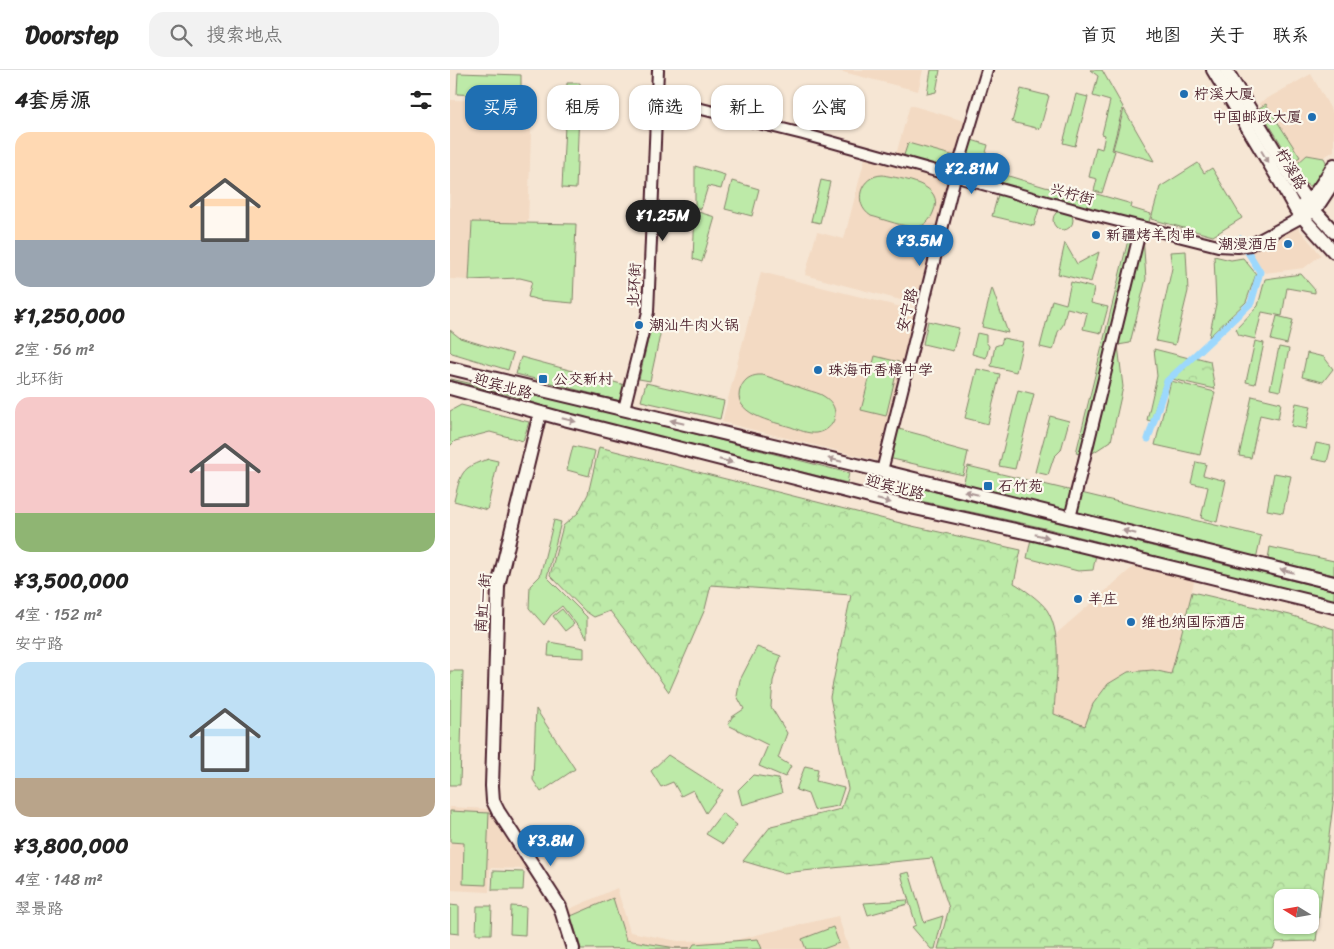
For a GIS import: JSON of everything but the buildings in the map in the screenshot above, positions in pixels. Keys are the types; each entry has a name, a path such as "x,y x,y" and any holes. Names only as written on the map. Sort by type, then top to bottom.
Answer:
{"main road":[{"name":"柠溪路","path":"1213,70 1311,206 1334,232"},
{"name":"柠溪路","path":"1226,70 1299,214 1334,252"},
{"path":"1311,206 1334,166"},
{"path":"1299,214 1311,206 1334,181"},
{"path":"450,358 493,377"},
{"name":"迎宾北路","path":"450,368 882,471 1334,583"},
{"path":"450,375 520,391 548,390"},
{"name":"迎宾北路","path":"450,388 901,506 1038,535 1334,607"},
{"path":"450,397 505,403"},
{"name":"南虹一街","path":"540,413 498,586 492,786 493,801 498,811 560,907 572,949"}],"street":[{"name":"北环街","path":"657,85 658,70"},
{"name":"安宁路","path":"882,471 955,177 987,70"},
{"name":"兴柠街","path":"701,106 756,117 804,134 955,177 1204,243 1232,247 1250,245 1282,228 1288,218 1299,214"},
{"name":"北环街","path":"624,409 648,312 656,130"},
{"path":"1070,518 1141,227"}],"shaded area":[{"path":"835,70 923,70 918,91"},
{"path":"1311,74 1334,115 1334,151 1324,157 1307,155 1297,163 1259,103"},
{"path":"450,100 465,100 465,130 531,130 528,223 472,222 469,280 450,279"},
{"path":"910,105 968,122 953,174 895,158"},
{"path":"865,158 948,180 916,304 805,275 817,232 844,239"},
{"path":"1295,224 1321,255 1304,268 1265,273 1249,251 1250,246"},
{"name":"珠海市香樟中学","path":"761,272 917,311 879,461 722,422"},
{"path":"1141,560 1196,574 1171,674 1153,670 1128,672 1108,684 1093,704 1086,726 1054,714 1058,657 1057,633"},
{"path":"450,807 488,809 527,869 490,868 489,892 450,890"},
{"path":"617,888 630,932 678,941 735,940 838,916 849,949 577,949 565,911"}],"green space":[{"path":"931,70 940,70 936,92 927,94"},
{"path":"1090,70 1102,70 1123,107 1112,150 1115,151 1102,193 1094,191 1097,179 1089,177 1096,147 1102,149 1105,135 1102,134 1110,101 1093,96 1098,76"},
{"path":"458,73 521,75 521,85 465,85 465,94 457,94"},
{"path":"567,83 580,83 580,85 567,85"},
{"path":"1021,89 1049,96 1040,129 1012,122"},
{"path":"1076,94 1088,97 1075,146 1063,143"},
{"path":"1266,104 1300,157 1292,162 1259,108"},
{"path":"1124,109 1154,161 1113,149"},
{"path":"565,130 578,130 576,189 562,188"},
{"path":"968,139 988,145 982,168 1063,191 1062,194 1090,202 1093,193 1132,204 1131,208 1151,214 1148,226 957,176"},
{"path":"908,143 955,156 951,171 903,158"},
{"path":"1307,155 1324,158 1329,168 1315,187 1306,184 1296,173 1298,163"},
{"path":"1198,163 1204,173 1212,168 1242,218 1213,236 1151,219 1160,187"},
{"path":"695,166 725,175 721,189 708,186 701,209 695,207"},
{"path":"883,175 920,184 934,195 936,203 933,213 927,222 917,227 907,226 871,216 865,211 860,198 864,185 875,176"},
{"path":"821,180 830,182 820,223 811,221"},
{"path":"732,181 759,189 752,216 725,209"},
{"path":"999,191 1041,202 1034,226 992,216"},
{"path":"1063,210 1070,213 1073,220 1070,227 1063,230 1056,227 1053,220 1056,213"},
{"path":"695,211 715,217 702,262 693,259"},
{"path":"472,222 576,224 573,303 539,300 528,297 532,281 520,278 469,280"},
{"path":"1130,232 1143,235 1146,279 1130,343 1118,345 1123,387 1111,441 1088,456 1076,453"},
{"path":"1065,243 1077,264 1099,252 1091,282 1058,274"},
{"path":"1186,251 1188,291 1175,345 1156,341 1172,268 1170,252"},
{"path":"1214,256 1231,260 1243,258 1256,274 1246,302 1209,337 1216,304"},
{"path":"1301,274 1315,290 1315,293 1287,288 1282,316 1262,312 1255,339 1239,335 1236,329 1258,306 1265,279"},
{"path":"1071,282 1094,288 1091,303 1108,307 1101,333 1083,329 1087,313 1067,308 1063,325 1058,332 1053,350 1040,347 1052,300 1066,304"},
{"path":"992,288 1008,333 982,327"},
{"path":"1277,316 1293,320 1287,344 1271,340"},
{"path":"653,318 663,321 650,381 639,379"},
{"path":"928,321 959,328 953,351 923,344"},
{"path":"450,330 460,338 513,354 508,370 452,353 450,351"},
{"path":"977,333 986,335 986,342 989,346 986,358 972,354"},
{"path":"1003,338 1023,342 1016,372 991,366 995,346 1001,344"},
{"path":"1255,341 1264,343 1255,384 1246,382"},
{"path":"1279,347 1289,349 1280,391 1270,389"},
{"path":"1154,349 1189,358 1165,379 1151,421 1147,420 1157,376"},
{"path":"1307,353 1324,357 1333,369 1323,382 1302,377"},
{"path":"875,356 899,362 886,416 861,410"},
{"path":"521,357 625,385 620,401 516,374"},
{"path":"1195,357 1210,361 1215,389 1172,379"},
{"path":"977,369 1000,374 988,424 965,418"},
{"path":"763,375 823,396 834,407 835,412 829,428 817,433 804,432 765,419 747,410 741,404 739,396 741,387 748,378"},
{"path":"451,379 513,393 562,400 849,473 847,483 568,414"},
{"path":"1171,381 1215,392 1200,455 1155,445"},
{"path":"646,383 724,401 720,419 641,401"},
{"path":"1018,390 1034,394 1015,469 999,466"},
{"path":"1252,396 1281,403 1278,419 1260,415 1251,458 1239,456"},
{"path":"1296,403 1311,406 1306,429 1291,426"},
{"path":"461,405 529,422 523,441 490,432 455,441 450,446 450,411"},
{"path":"1050,416 1069,421 1061,450 1054,457 1048,475 1035,472"},
{"path":"895,428 929,437 946,446 968,452 963,475 888,458"},
{"path":"1316,443 1331,446 1327,462 1312,459"},
{"path":"573,446 595,451 589,476 567,470"},
{"path":"599,447 912,526 1021,550 1014,583 1044,606 1052,621 1055,633 1057,660 1054,714 1085,726 1093,704 1108,684 1128,672 1153,670 1171,674 1192,592 1290,615 1334,629 1334,796 1319,917 1319,889 1274,889 1274,934 1317,934 1316,941 1276,942 1273,949 938,949 949,908 932,858 783,873 743,861 771,826 841,809 848,789 830,697 851,595 711,585 705,609 669,692 610,611 594,617 585,611 550,575 563,526 578,513 588,494"},
{"path":"489,459 498,461 487,510 454,501 463,473 472,465"},
{"path":"1196,462 1206,464 1203,475 1226,481 1217,522 1201,518 1208,487 1191,483"},
{"path":"968,466 1261,536 1256,559 963,485"},
{"path":"1274,473 1291,476 1283,513 1267,510"},
{"path":"911,485 1238,568 1334,590 1334,600 1049,529 907,498"},
{"path":"554,520 561,522 547,577 587,617 587,638 562,606 551,615 544,625 529,608 530,586 540,576"},
{"path":"1031,539 1096,554 1093,570 1078,571 1027,558"},
{"path":"1270,547 1334,561 1334,575 1268,559"},
{"path":"562,609 574,624 565,631 553,616"},
{"path":"549,642 584,648 584,658 548,656"},
{"path":"757,647 781,656 773,681 771,707 787,733 778,758 791,766 785,777 759,766 768,745 728,725 732,717 744,709 737,696 740,680"},
{"path":"450,671 463,671 460,785 450,785"},
{"path":"536,709 575,769 541,792 533,780"},
{"path":"668,755 723,790 706,813 693,790 681,796 673,782 661,787 651,771"},
{"path":"805,766 818,769 816,781 844,788 838,806 814,810 808,794 796,790"},
{"path":"753,775 778,779 782,793 742,805 738,790"},
{"path":"450,811 489,813 486,885 463,884 464,843 450,842"},
{"path":"722,813 737,825 723,844 706,834"},
{"path":"493,871 524,872 523,890 492,890"},
{"path":"909,872 924,922 943,916 935,949 931,949 912,927 916,925 901,874"},
{"path":"613,898 626,940 676,948 690,948 581,949 571,916"},
{"path":"907,900 908,904 868,915 864,903"},
{"path":"450,905 459,906 459,934 450,933"},
{"path":"477,906 492,906 491,934 476,934"},
{"path":"511,906 526,907 525,935 510,934"},
{"path":"833,927 839,943 823,949 806,949 802,939"},
{"path":"758,939 762,949 691,949 694,944"}],"waterway":[{"path":"1148,439 1167,381 1251,303 1260,272 1240,239"}],"place":[{"name":"柠溪大厦","path":"1184,94"},
{"name":"中国邮政大厦","path":"1312,117"},
{"name":"新疆烤羊肉串","path":"1096,235"},
{"name":"潮漫酒店","path":"1288,244"},
{"name":"潮汕牛肉火锅","path":"639,325"},
{"name":"珠海市香樟中学","path":"818,370"},
{"name":"公交新村","path":"543,379"},
{"name":"石竹苑","path":"988,486"},
{"name":"羊庄","path":"1078,599"},
{"name":"维也纳国际酒店","path":"1131,622"}]}
